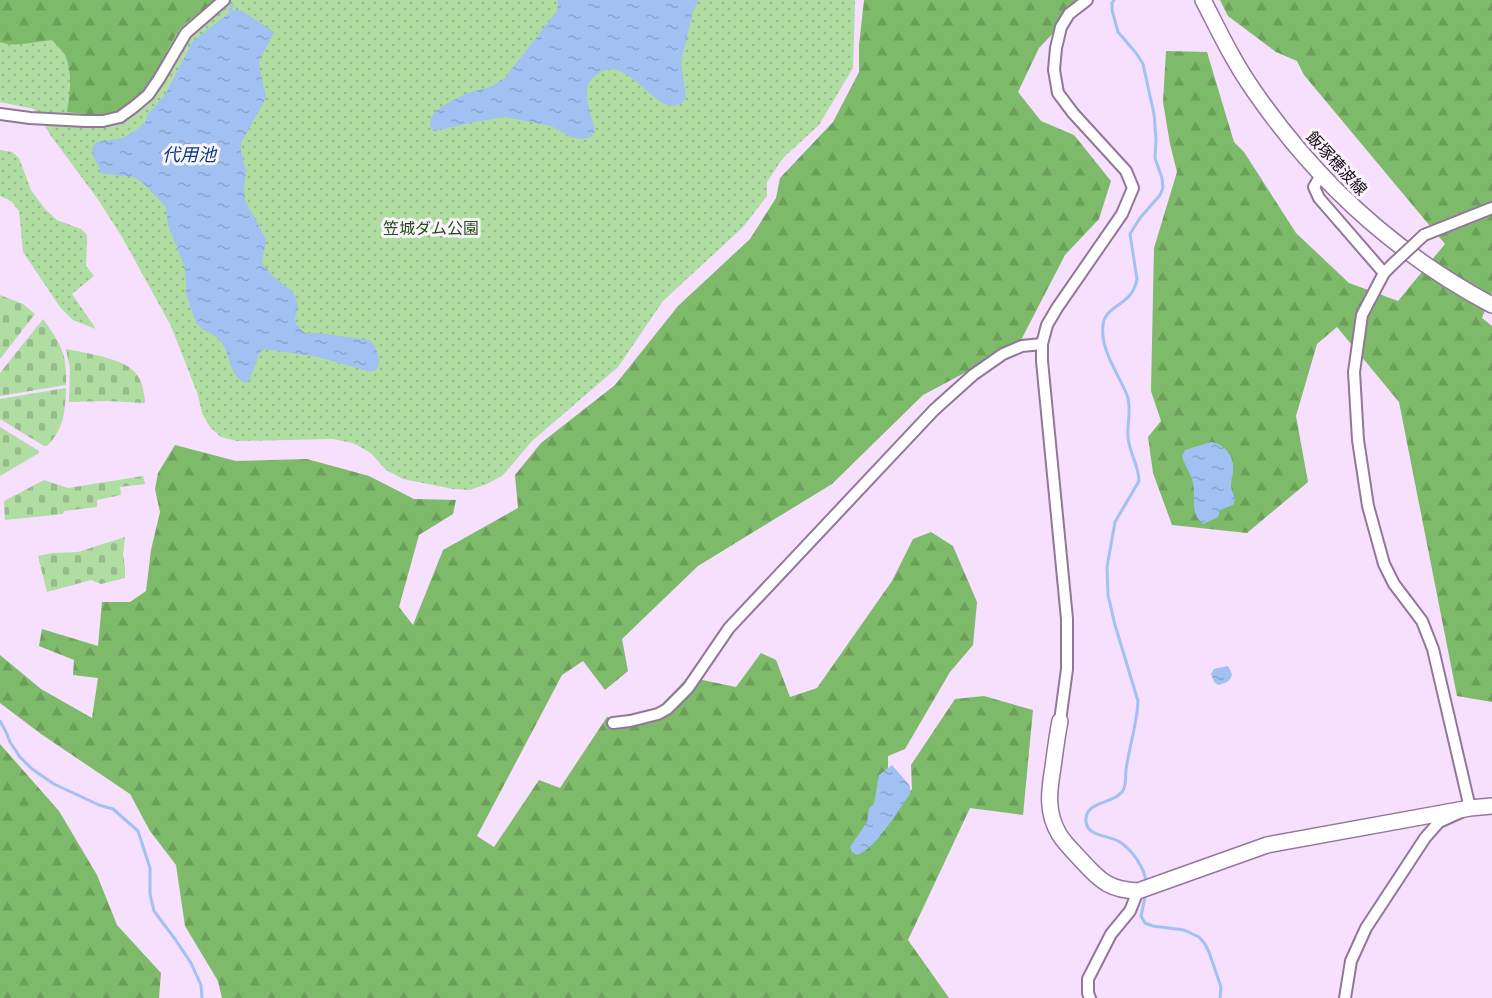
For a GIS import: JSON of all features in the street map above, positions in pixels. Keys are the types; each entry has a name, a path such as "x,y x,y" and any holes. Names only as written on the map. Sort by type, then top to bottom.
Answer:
{"street":[{"path":"0,114 30,118 104,121 120,117 148,94 186,33 224,0"},
{"path":"1088,0 1069,14 1061,27 1054,70 1058,93 1073,113 1126,171 1133,188 1122,214 1052,316 1042,344 1067,619 1067,669 1049,795 1049,810 1053,824 1060,836 1090,870 1108,885 1122,890 1138,891 1266,845 1492,806"},
{"name":"飯塚穂波線","path":"1203,0 1224,42 1253,90 1321,175 1394,243 1464,291 1492,306"},
{"path":"1321,175 1314,187 1319,198 1384,273"},
{"path":"1470,808 1433,649 1422,621 1394,584 1384,564 1368,506 1358,440 1354,372 1362,315 1384,273 1424,235 1492,208"},
{"path":"613,723 630,721 667,710 688,688 729,628 934,410 973,375 1003,354 1022,346 1042,344"},
{"path":"1345,998 1351,961 1366,928 1439,822 1470,808"},
{"path":"1090,998 1088,979 1111,934 1130,911 1138,891"}],"green space":[{"name":"笠城ダム公園","path":"0,0 855,0 853,68 819,125 783,158 767,182 767,196 743,227 663,301 618,367 532,441 503,475 469,490 453,489 403,479 386,470 371,453 353,443 333,439 237,441 221,437 210,427 202,413 198,395 171,326 122,237 97,198 34,109 0,102"},
{"path":"0,0 215,0 179,30 150,81 131,103 119,110 95,115 67,112 70,91 68,62 52,40 18,44 0,42"},
{"path":"864,0 1085,0 1039,48 1018,92 1041,121 1074,135 1111,181 1099,219 1065,255 1019,344 923,395 832,484 698,566 622,639 628,671 605,690 583,661 562,675 477,836 494,847 539,780 560,788 607,717 643,724 688,677 736,687 761,653 776,660 790,697 817,688 892,581 913,539 931,532 953,546 977,602 973,645 950,672 905,749 888,756 888,773 874,826 912,789 911,765 955,699 984,696 1033,710 1023,815 970,808 908,940 949,998 222,998 218,981 185,926 176,865 150,831 130,794 41,734 0,703 0,655 41,689 92,718 98,678 73,675 74,660 39,646 42,629 98,646 102,602 130,602 146,591 151,550 160,512 155,489 158,473 175,445 236,461 307,459 369,476 414,499 456,500 453,514 419,535 399,607 413,625 443,550 518,508 515,475 541,443 615,385 678,306 750,239 776,198 780,178 833,122 859,72 859,45"},
{"path":"1220,0 1492,0 1492,292 1482,318 1492,326 1492,702 1457,696 1399,402 1337,327 1317,344 1296,416 1308,482 1247,533 1172,525 1153,473 1148,437 1161,421 1151,391 1154,248 1177,172 1163,102 1166,51 1207,52 1234,142 1244,152 1296,233 1349,283 1398,301 1445,244 1304,75 1297,61 1276,52 1228,16"},
{"path":"0,150 12,152 19,158 31,190 45,209 57,220 81,229 87,235 86,266 94,276 72,294 96,329 73,320 60,307 23,252 19,211 11,201 0,196"},
{"path":"0,295 23,304 35,314 0,359"},
{"path":"43,319 62,350 66,385 0,396 0,373"},
{"path":"66,349 104,357 128,367 138,376 144,403 69,402 70,369"},
{"path":"66,388 60,426 47,446 0,419 0,399"},
{"path":"0,427 39,453 0,476"},
{"path":"143,476 145,484 120,487 121,495 97,500 97,507 64,511 63,514 5,520 4,501 44,480 68,488"},
{"path":"125,537 123,555 125,578 101,584 91,580 47,592 38,556 78,552"},
{"path":"0,744 59,811 97,875 117,925 161,973 159,998 0,998"}],"water":[{"path":"558,0 699,0 693,11 681,62 686,98 676,105 666,104 621,71 609,69 596,75 588,86 588,101 595,132 588,138 571,137 551,126 506,117 434,131 431,129 431,118 446,104 467,93 490,87 504,79 557,11"},
{"name":"代用池","path":"233,10 243,11 274,32 259,64 266,98 241,143 246,171 245,200 266,239 262,263 273,276 293,292 298,305 296,324 305,333 372,342 378,354 379,363 376,370 371,372 318,357 265,349 260,352 249,381 246,383 240,380 233,371 225,348 219,340 196,323 186,294 184,265 168,225 166,207 134,177 101,173 93,156 92,149 97,142 123,138 146,121 147,115 165,95 193,41"},
{"path":"1211,442 1221,445 1231,456 1233,473 1231,486 1235,500 1233,505 1220,510 1218,517 1203,524 1196,515 1193,483 1182,456 1185,450"},
{"path":"1228,666 1232,674 1230,679 1218,685 1211,674 1214,669"},
{"path":"892,765 910,786 910,794 879,837 857,855 850,847 867,822 869,809 874,803 879,775"}],"waterway":[{"path":"1114,0 1112,10 1118,32 1143,64 1154,114 1155,158 1163,188 1130,234 1137,279 1135,287 1126,299 1106,316 1103,325 1104,343 1110,361 1127,395 1128,437 1139,475 1139,481 1115,522 1107,567 1108,595 1138,701 1124,790 1089,810 1086,822 1095,833 1120,842 1129,850 1138,860 1146,884"},
{"path":"230,11 232,5"},
{"path":"0,721 10,742 32,769 54,784 113,809 138,831 150,868 150,894 154,911 191,963 201,985 202,998"},
{"path":"1146,893 1141,916 1145,923 1184,930 1199,937 1205,944 1221,987 1220,998"}]}
